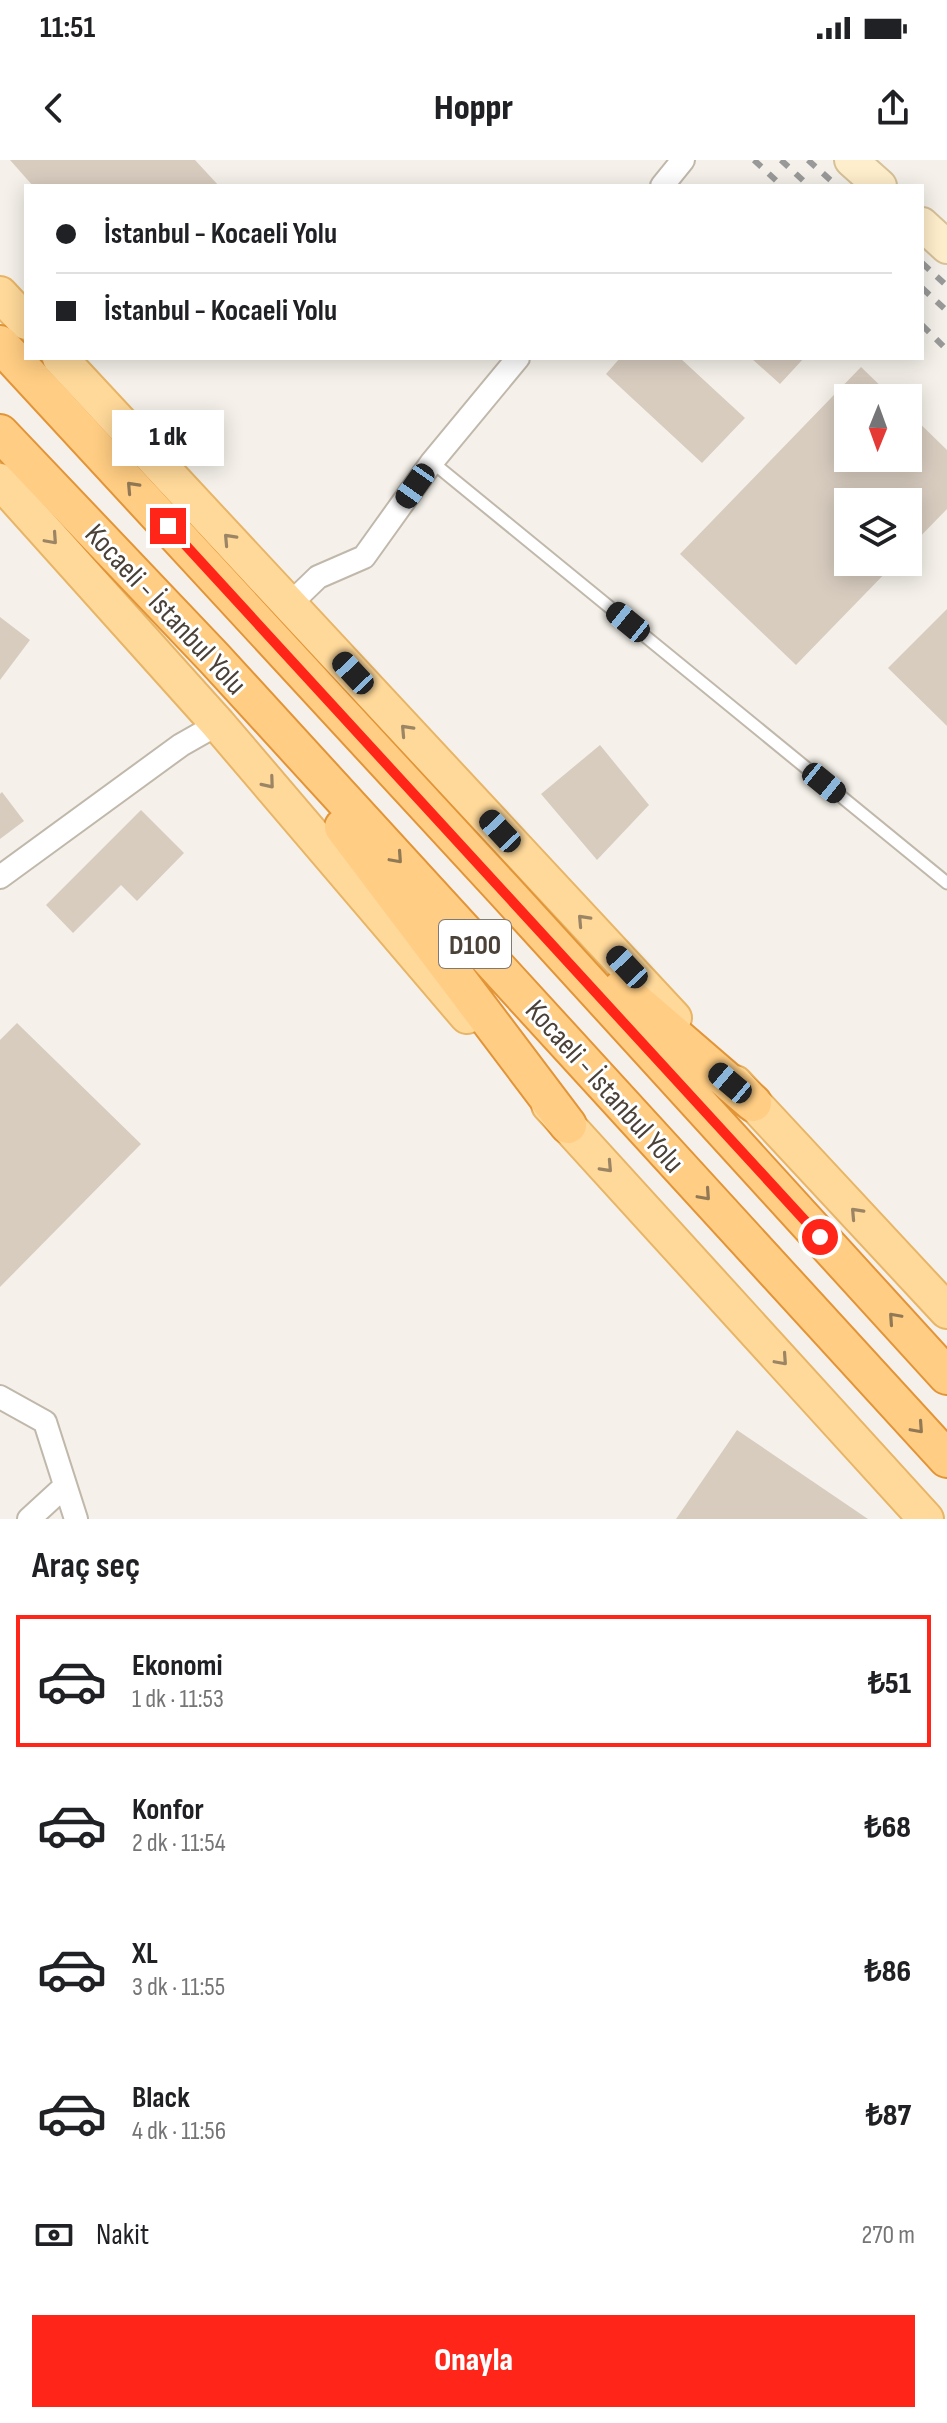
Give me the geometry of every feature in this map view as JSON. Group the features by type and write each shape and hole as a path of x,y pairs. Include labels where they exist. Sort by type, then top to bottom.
{"highway":[{"name":"D100","path":"0,344 947,1376"},
{"name":"Kocaeli - İstanbul Yolu","path":"0,433 278,728 947,1459"},
{"path":"278,728 363,857 568,1125"},
{"path":"503,889 753,1103"}],"main road":[{"path":"851,160 878,184"},
{"path":"924,226 947,247"},
{"path":"0,294 24,320"},
{"path":"62,360 947,1311"},
{"path":"0,481 218,724 464,1013 926,1519"}],"street":[{"path":"664,184 683,160"},
{"path":"289,605 318,577 364,557 432,462 516,360"},
{"path":"0,877 181,745 218,724"},
{"path":"0,1397 45,1422 76,1519"},
{"path":"29,1519 65,1486"}],"lane":[{"path":"432,462 947,883"}],"building":[{"path":"10,160 195,160 217,184 31,184"},
{"path":"618,360 682,360 745,418 702,463 606,374"},
{"path":"753,360 802,360 780,384"},
{"path":"861,367 879,384 845,384"},
{"path":"834,395 834,472 922,472 922,426 947,450 947,509 922,535 922,488 834,488 834,576 882,576 796,665 680,554"},
{"path":"947,609 947,726 888,668"},
{"path":"0,617 30,640 0,680"},
{"path":"600,745 649,805 597,860 541,794"},
{"path":"2,792 24,821 0,839 0,794"},
{"path":"141,810 184,853 137,901 121,885 73,933 46,905"},
{"path":"17,1023 141,1144 0,1287 0,1040"},
{"path":"737,1430 868,1519 676,1519"}],"railway":[{"path":"754,160 780,184"},
{"path":"781,160 807,184"},
{"path":"808,160 835,184"},
{"path":"924,265 947,286"},
{"path":"924,290 947,311"},
{"path":"924,327 947,350"}],"route":[{"path":"168,526 820,1237"}]}
